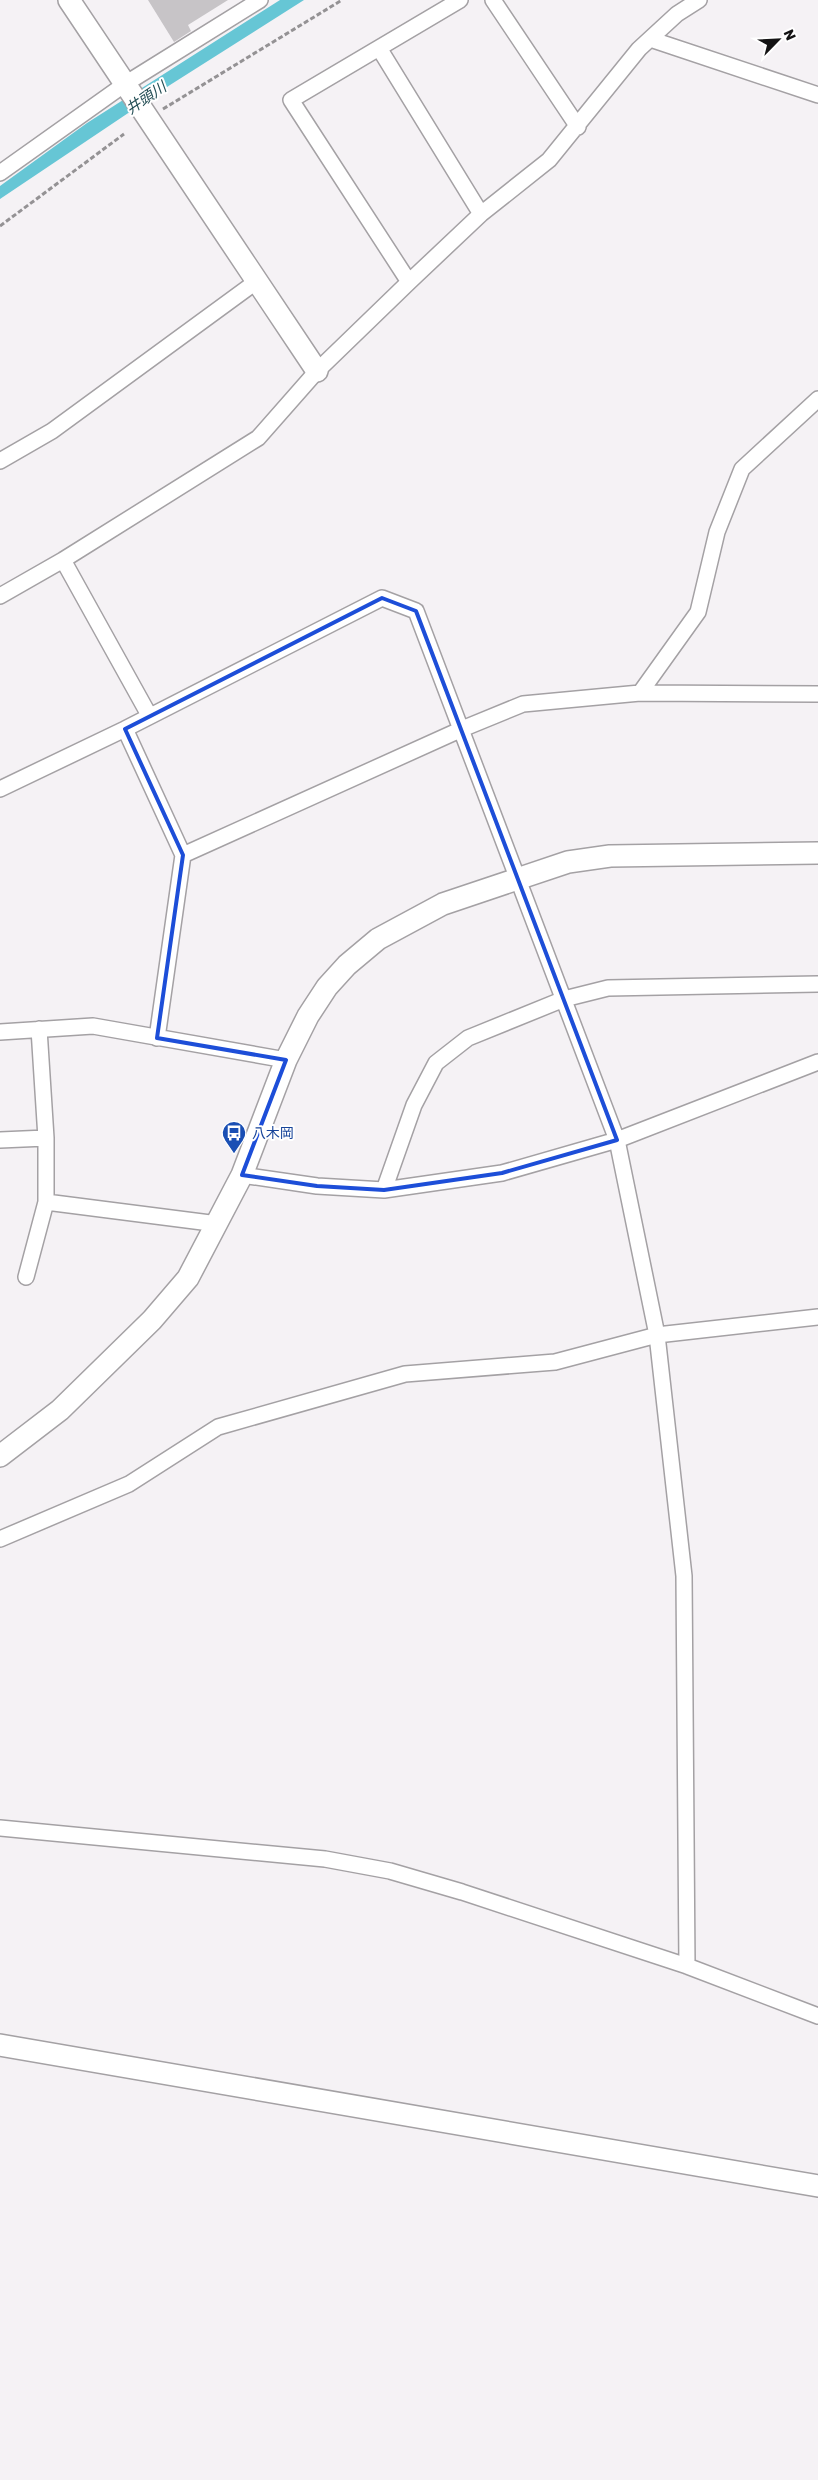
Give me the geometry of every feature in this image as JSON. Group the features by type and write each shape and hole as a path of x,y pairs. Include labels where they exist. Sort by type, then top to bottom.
{"street":[{"path":"68,0 317,371"},
{"path":"0,173 125,84 260,0"},
{"path":"410,282 291,100 460,0"},
{"path":"493,0 578,127"},
{"path":"0,596 63,560 258,438 317,371 481,214 549,160 578,127 639,49 677,14 699,0"},
{"path":"650,39 818,95"},
{"path":"379,48 481,214"},
{"path":"0,461 52,431 257,281"},
{"path":"640,693 698,612 718,532 742,469 818,399"},
{"path":"63,560 149,715"},
{"path":"0,789 126,729 149,715 382,598 416,611 617,1140 657,1335 684,1576 687,1966"},
{"path":"183,855 462,729 523,704 640,693 818,694"},
{"path":"126,729 183,855 157,1038"},
{"path":"0,1456 60,1410 152,1320 188,1278 242,1175 286,1060 308,1016 327,987 347,965 378,939 443,904 568,862 610,856 818,853"},
{"path":"384,1190 414,1105 436,1063 468,1038 564,1000 608,988 818,984"},
{"path":"0,1032 93,1026 286,1060"},
{"path":"26,1277 46,1202 46,1138 38,1029"},
{"path":"242,1175 317,1186 384,1190 502,1173 617,1140 818,1062"},
{"path":"0,1140 46,1138"},
{"path":"46,1202 218,1224"},
{"path":"0,1539 129,1484 218,1427 405,1374 555,1362 657,1335 818,1317"},
{"path":"0,1828 325,1860 390,1870 687,1966 818,2016"},
{"path":"0,2045 818,2186"}],"path":[{"path":"162,110 342,0"},
{"path":"0,226 124,134"}],"highlighted area":[{"path":"382,598 416,611 617,1140 502,1173 384,1190 317,1186 242,1175 286,1060 157,1038 183,855 125,729"}],"water":[{"name":"井頭川","path":"280,0 304,0 170,85 0,199 0,186 87,123"}],"building":[{"path":"148,0 228,0 188,25 191,31 174,42"}],"place":[{"name":"八木岡","path":"234,1154"}]}
